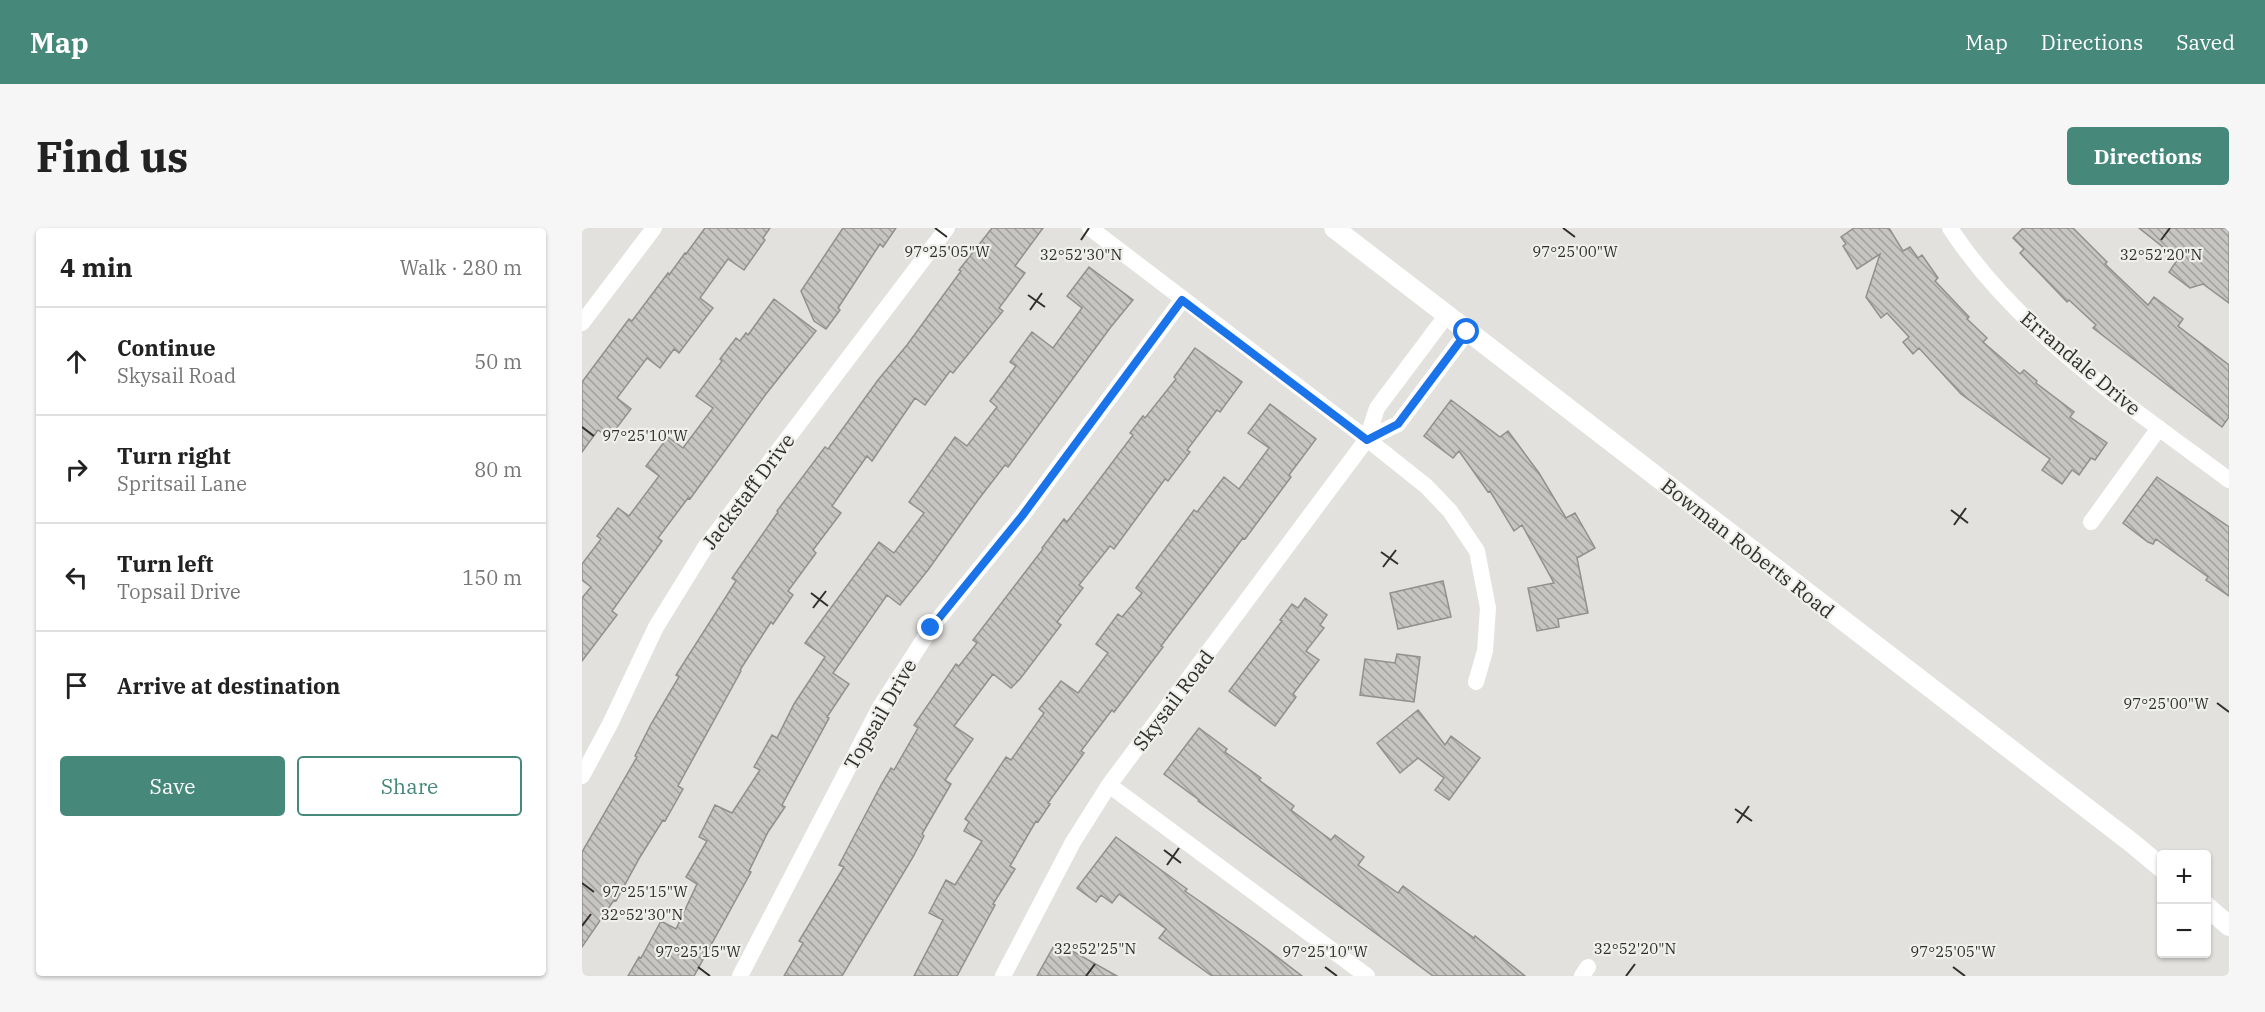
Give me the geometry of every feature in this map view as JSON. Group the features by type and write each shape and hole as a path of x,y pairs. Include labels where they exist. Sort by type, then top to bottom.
{"street":[{"path":"582,323 654,228"},
{"name":"Jackstaff Drive","path":"582,776 610,724 656,627 706,546 947,228"},
{"path":"1090,228 1426,486 1450,511 1477,551 1488,608 1485,651 1476,682"},
{"name":"Bowman Roberts Road","path":"1334,228 2157,864"},
{"name":"Errandale Drive","path":"1950,228 2001,295 2051,342 2229,480"},
{"name":"Topsail Drive","path":"740,976 880,707 931,628 1022,516 1182,300"},
{"name":"Skysail Road","path":"1003,976 1073,842 1109,785 1367,440 1377,408 1446,316"},
{"name":"Skysail Road","path":"1367,440 1398,424 1467,332"},
{"path":"2091,522 2159,428"},
{"path":"1109,785 1367,976"},
{"path":"2211,910 2229,926"}],"building":[{"path":"705,228 770,228 763,238 765,240 744,270 728,259 700,298 713,308 679,353 674,349 660,368 647,358 617,398 631,409 609,438 598,430 582,452 582,382 629,319 632,321"},
{"path":"843,228 896,228 883,247 880,244 826,329 814,321 801,291"},
{"path":"992,228 1043,228 1015,266 1025,273 999,308 1003,311 953,373 950,371 925,405 915,398 872,461 867,456 832,506 841,513 813,550 816,553 788,591 793,595 773,624 771,622 740,670 678,786 683,789 665,821 663,820 640,857 616,901 614,900 582,947 582,852 637,757 635,756 651,724 679,677 676,675 736,581 732,578 777,511 825,447 828,449"},
{"path":"1854,228 1889,228 1903,251 1910,247 1918,258 1922,255 1938,278 1935,281 1969,317 1967,319 1987,338 1983,342 2020,374 2024,370 2037,381 2036,383 2074,412 2070,417 2107,443 2095,460 2091,458 2079,475 2072,470 2062,484 2042,470 2050,459 1961,394 1919,348 1913,354 1903,342 1909,337 1887,313 1881,318 1866,297 1880,254 1857,269 1843,246 1846,244 1841,237"},
{"path":"2023,228 2073,228 2107,262 2105,264 2148,305 2154,297 2183,319 2178,326 2229,365 2229,417 2222,427 2093,328 2096,325 2069,300 2067,302 2020,253 2024,249 2013,238"},
{"path":"2139,228 2229,228 2229,303 2203,284 2190,288 2169,272 2178,259"},
{"path":"1089,267 1133,300 1008,467 1005,465 900,605 887,595 833,673 849,684 827,717 829,718 782,805 785,807 768,832 749,871 751,872 694,976 628,976 639,957 641,958 661,921 676,929 697,884 686,877 707,841 699,837 715,805 732,813 760,770 754,767 772,735 777,738 794,704 825,657 805,643 879,542 894,553 924,513 909,502 955,437 967,446 997,407 990,401 1016,366 1010,362 1032,332 1053,348 1082,308 1067,296"},
{"path":"774,299 816,331 658,538 662,541 612,611 617,615 582,661 582,598 591,587 582,580 582,564 601,539 597,536 618,508 629,516 659,476 646,466 668,437 683,448 713,408 696,396 736,338 740,341 746,333 748,335"},
{"path":"1195,348 1242,382 1220,412 1217,410 1187,450 1190,452 1168,481 1165,479 1114,549 1110,546 1079,585 1083,588 1057,622 1061,625 1020,679 1011,688 993,674 954,726 973,739 945,780 951,784 922,834 924,836 913,857 842,976 784,976 803,943 799,941 844,867 839,865 881,785 891,768 894,770 918,728 914,725 956,664 959,666 977,643 973,640 1064,519 1067,522 1093,488 1133,435 1130,433 1143,416 1145,418 1176,379 1174,377"},
{"path":"1451,400 1500,437 1508,431 1539,473 1566,518 1575,513 1595,548 1577,558 1588,613 1558,619 1559,627 1537,631 1528,588 1554,583 1522,525 1514,531 1490,491 1488,492 1459,451 1453,458 1424,436"},
{"path":"1270,404 1316,439 1245,539 1243,538 1161,646 1163,647 1114,712 1112,710 1081,751 1084,753 1048,803 1050,804 1038,822 1036,821 1010,866 1015,869 993,904 995,905 957,976 914,976 943,920 929,913 946,880 955,885 982,841 964,831 969,822 965,819 1006,757 1011,760 1044,713 1039,709 1061,681 1078,693 1108,653 1096,644 1118,614 1122,617 1142,593 1136,588 1194,510 1197,512 1224,477 1239,489 1269,448 1248,433"},
{"path":"2157,477 2229,527 2229,596 2206,580 2208,577 2156,539 2153,544 2148,542 2123,523"},
{"path":"1443,581 1451,617 1398,629 1390,593"},
{"path":"1305,598 1327,615 1320,625 1324,628 1306,651 1319,660 1293,694 1296,697 1275,726 1229,691 1282,621 1280,620 1292,604 1298,608"},
{"path":"1397,654 1420,657 1414,702 1360,695 1365,659 1395,663"},
{"path":"1418,710 1445,745 1451,736 1480,758 1449,800 1435,790 1444,778 1418,758 1400,773 1377,743"},
{"path":"1199,728 1227,749 1225,752 1261,778 1259,780 1294,806 1291,810 1331,840 1335,835 1364,857 1358,865 1398,893 1403,886 1474,938 1475,936 1525,976 1433,976 1198,801 1164,774"},
{"path":"1116,837 1187,889 1185,891 1302,976 1212,976 1159,938 1166,929 1119,894 1112,903 1101,895 1096,902 1077,888"},
{"path":"1056,942 1117,976 1037,976"}],"route":[{"path":"931,628 1022,516 1182,300 1367,440 1398,424 1467,332"}]}
